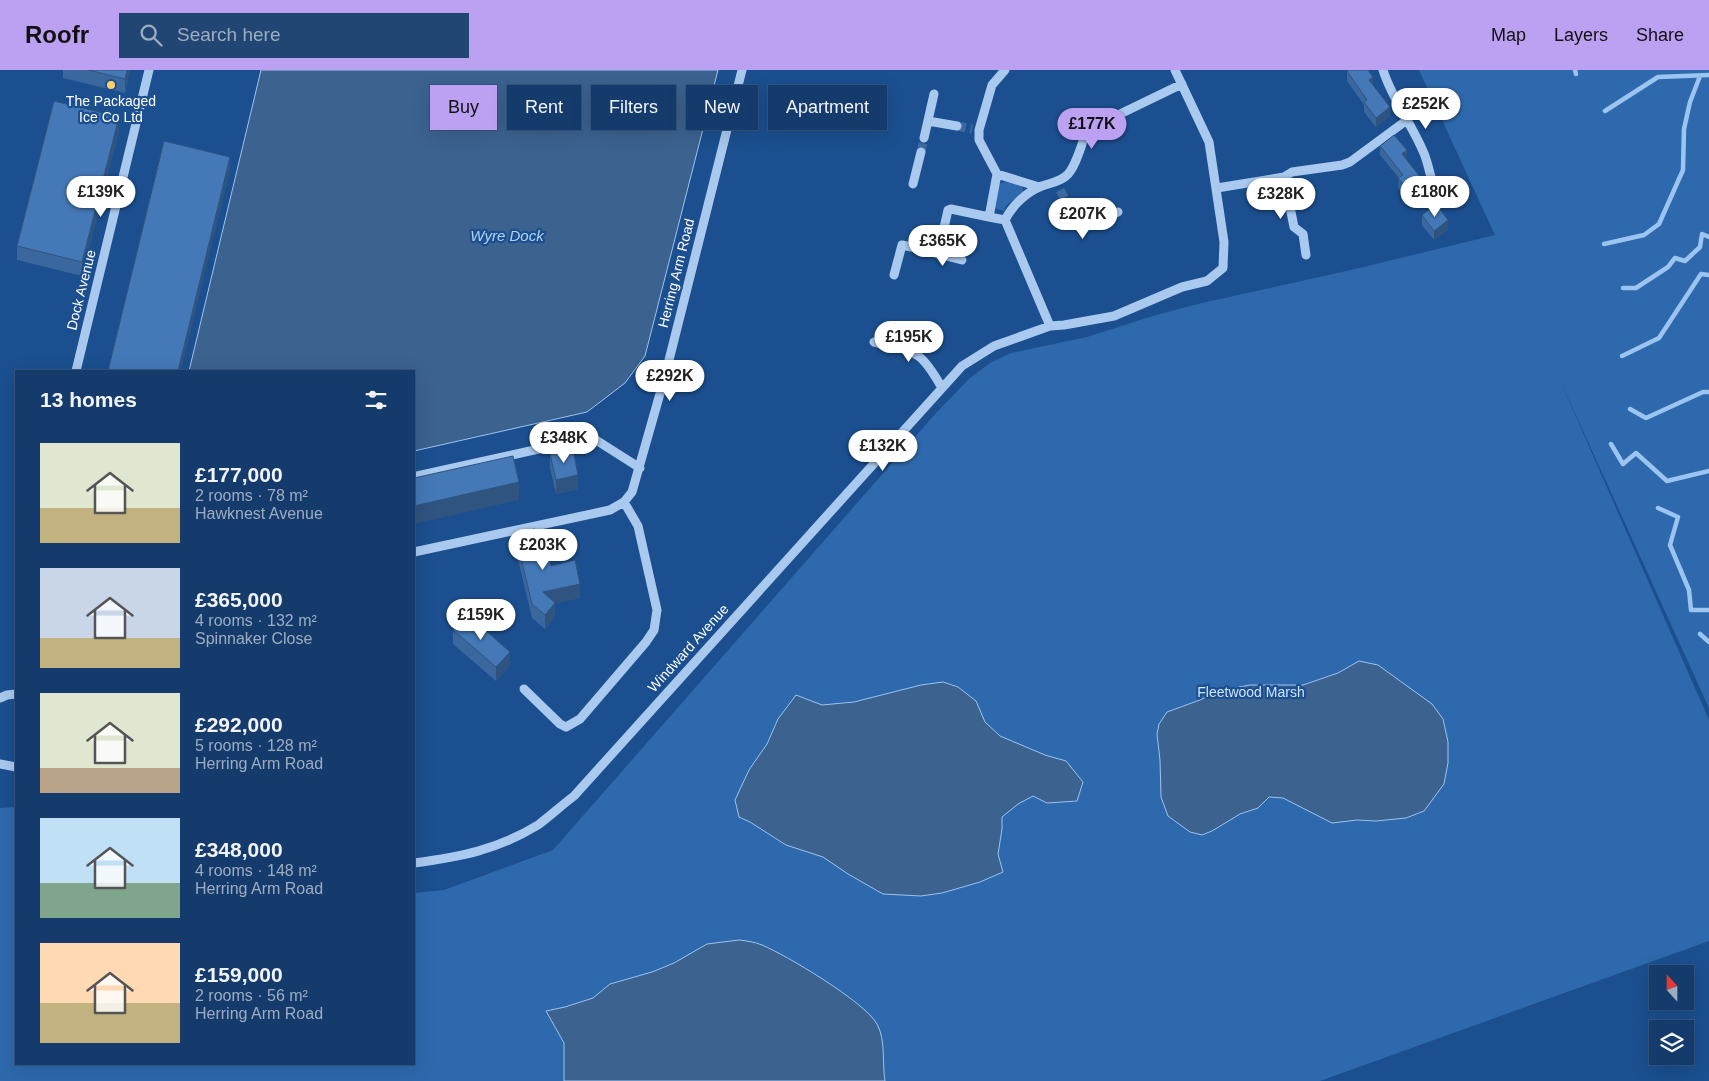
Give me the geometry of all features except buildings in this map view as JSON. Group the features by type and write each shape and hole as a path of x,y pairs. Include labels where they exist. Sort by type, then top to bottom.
{"street":[{"name":"Dock Avenue","path":"76,370 149,70"},
{"name":"Herring Arm Road","path":"624,502 632,492 640,468 742,70"},
{"path":"989,217 997,174 979,140 976,129 992,85 1005,70"},
{"name":"Windward Avenue","path":"415,863 456,858 500,844 538,824 574,796 962,366 994,346 1050,326 1114,316 1182,287 1207,281 1222,268 1224,242 1209,142 1175,70"},
{"path":"1383,70 1387,83 1424,152 1434,191 1442,202"},
{"path":"997,174 1039,187 1058,186 1068,175 1087,130 1182,84"},
{"path":"924,138 934,94"},
{"path":"1217,188 1284,177 1292,172 1342,165 1350,162 1407,120"},
{"path":"928,121 957,126"},
{"path":"913,184 921,152"},
{"path":"1284,177 1294,227 1302,234 1306,255"},
{"path":"1039,187 1019,201 1010,210 1005,220 1050,326"},
{"path":"1067,203 1080,228 1118,212"},
{"path":"962,260 934,252 948,210 951,209 1005,220"},
{"path":"894,275 902,245 916,248"},
{"path":"874,342 917,354 930,367 942,388"},
{"path":"417,476 580,440 596,440 640,468"},
{"path":"415,552 589,516 610,510 624,502 638,526 657,610 654,630 646,642 580,719 566,727 560,724 524,689"},
{"path":"0,698 15,694"},
{"path":"0,764 15,767"}],"green space":[{"name":"Fleetwood Marsh","path":"1419,70 1709,70 1709,708 1559,378 1709,720 1709,941 1320,1081 0,1081 0,808 15,807 15,1065 415,1065 415,893 444,890 553,850 936,413 970,378 990,363 1011,353 1087,337 1156,315 1202,303 1495,235"},
{"path":"1006,182 1022,186 1023,191 1005,207 1004,211 994,208 999,185"}],"water":[{"name":"Wyre Dock","path":"261,70 718,70 714,85 686,85 686,130 703,130 645,356 625,383 587,412 415,451 415,370 189,370"},
{"path":"1359,661 1378,665 1432,704 1443,719 1448,742 1448,763 1444,784 1424,811 1406,818 1332,823 1283,798 1269,797 1258,808 1240,814 1202,835 1190,832 1168,816 1161,797 1157,734 1159,724 1167,712 1218,691 1250,685 1303,685 1338,673"},
{"path":"943,682 958,687 976,701 985,722 1000,736 1045,755 1066,761 1083,782 1077,801 1047,803 1033,796 1018,804 1002,817 998,854 1003,872 980,882 942,893 921,896 883,894 823,857 786,845 739,817 735,800 749,770 767,744 778,719 796,695 822,705 854,702 921,685"},
{"path":"739,940 759,944 788,958 842,992 870,1015 877,1024 882,1037 885,1081 564,1081 564,1043 546,1011 593,998 610,984 652,972 674,963 707,944"}],"waterway":[{"path":"1575,70 1576,74"},
{"path":"1605,111 1658,77 1709,75"},
{"path":"1604,244 1644,235 1659,224 1683,170 1684,129 1690,102 1700,76"},
{"path":"1623,288 1636,288 1668,267 1675,258 1685,261 1700,247 1702,234 1709,237"},
{"path":"1622,356 1659,338 1701,274 1709,275"},
{"path":"1630,409 1646,418 1703,392 1709,392"},
{"path":"1611,444 1623,464 1636,453 1667,481 1709,471"},
{"path":"1658,508 1678,517 1670,545 1689,590 1691,610 1709,610"},
{"path":"1700,634 1709,642"}],"tunnel":[{"path":"957,126 972,129"},
{"path":"921,152 924,138"},
{"path":"1060,190 1067,203"},
{"path":"916,248 931,252"}],"place":[{"name":"The Packaged Ice Co Ltd","path":"111,85"}]}
